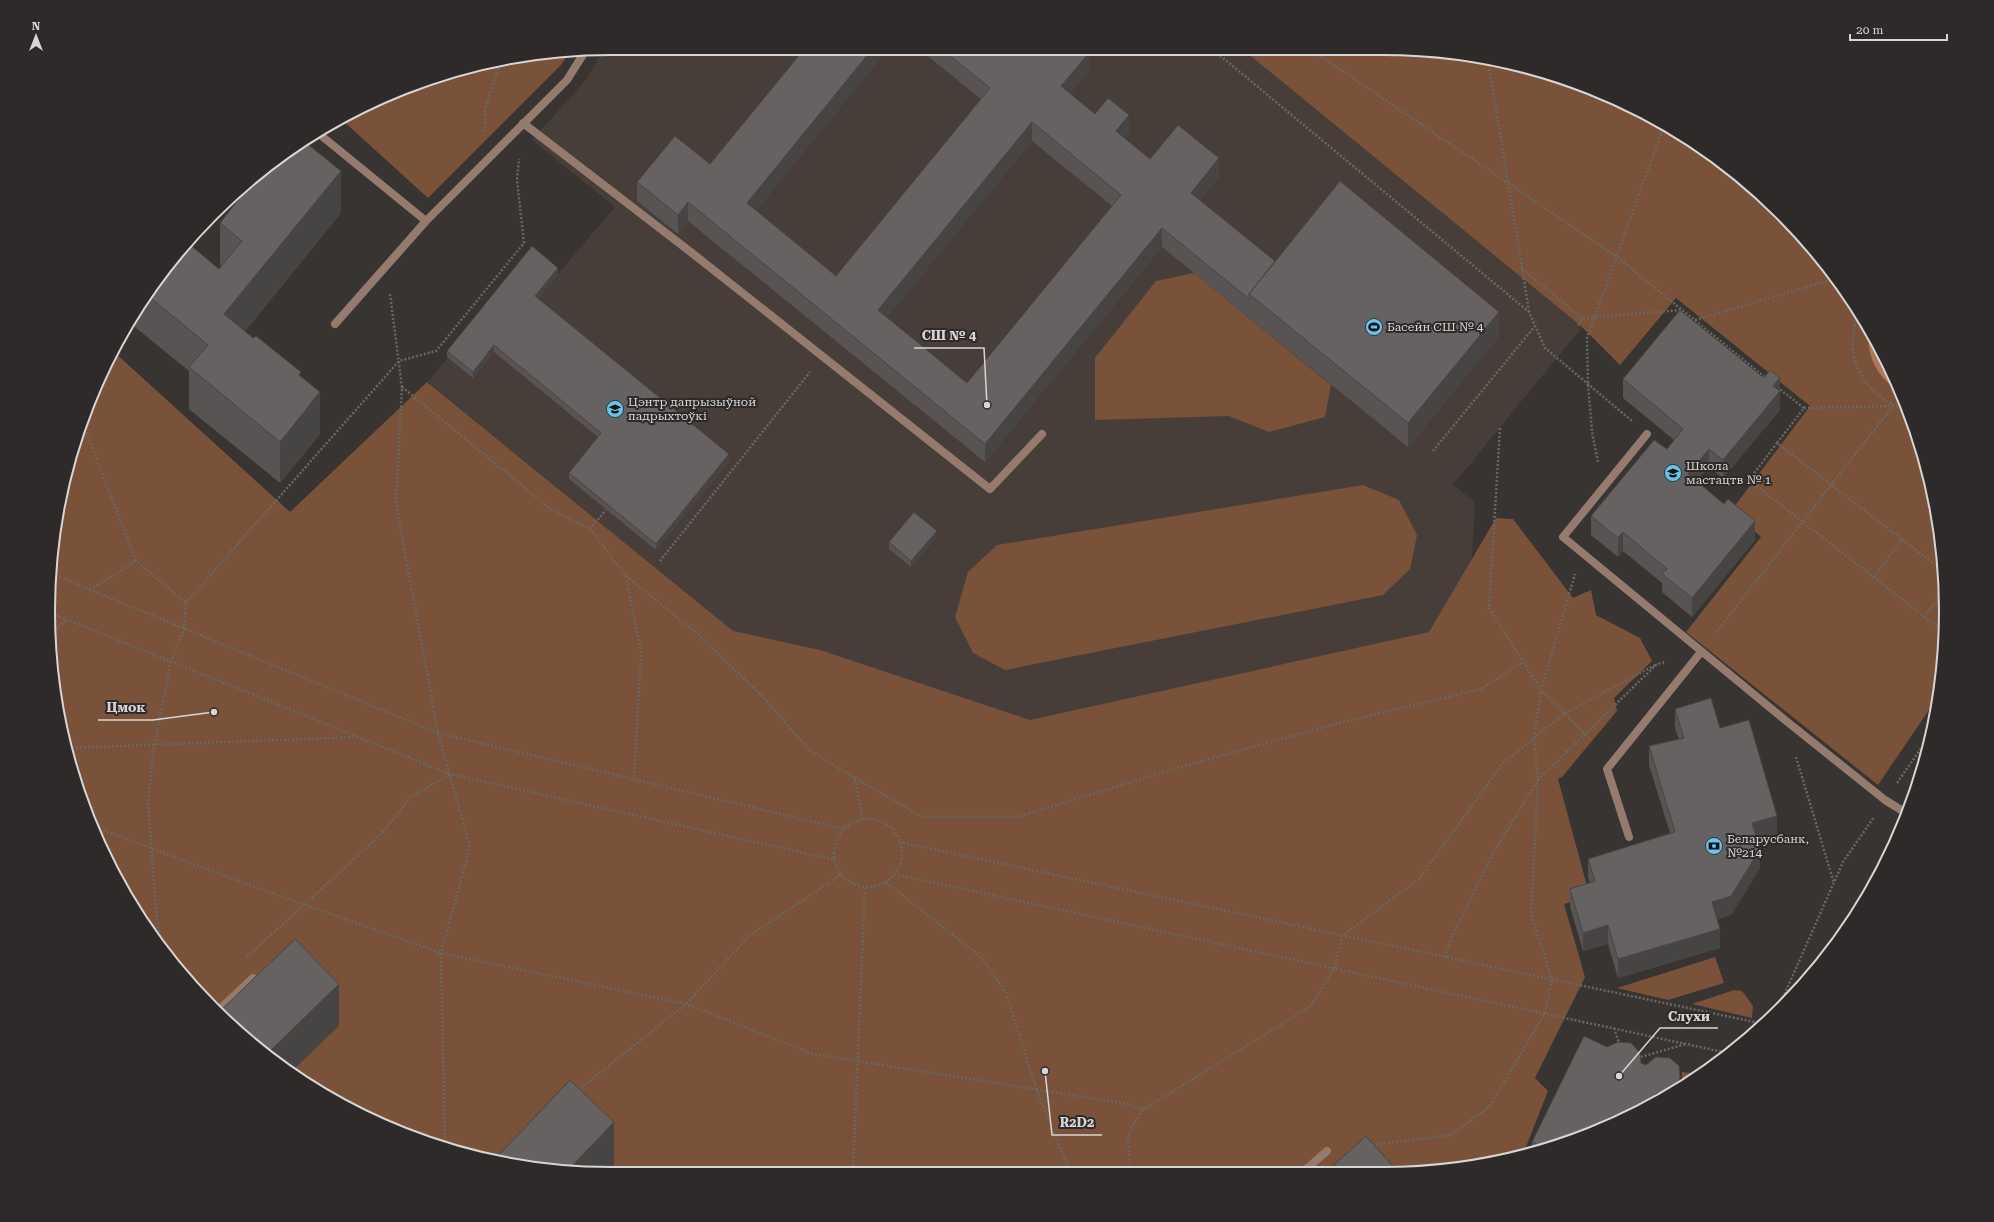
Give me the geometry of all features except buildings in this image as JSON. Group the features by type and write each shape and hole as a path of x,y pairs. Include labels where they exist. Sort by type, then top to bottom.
{"lane":[{"path":"335,324 426,221 566,80 582,56"},
{"path":"523,123 990,489 1042,434"},
{"path":"322,136 426,221"},
{"path":"1647,434 1564,536 1581,553 1701,652 1885,800 1902,810"},
{"path":"1629,837 1607,769 1701,652"},
{"path":"222,1007 253,978"},
{"path":"1309,1167 1327,1151"}],"path":[{"path":"1219,55 1529,312"},
{"path":"1319,55 1617,257 1804,408 1893,406 1900,408"},
{"path":"1489,66 1521,268 1529,312 1535,326 1545,348 1647,434"},
{"path":"484,163 485,109 498,67"},
{"path":"160,934 157,922 148,802 154,746 171,661 184,629 186,603 399,361 436,351 524,243 516,180 523,123"},
{"path":"1602,489 1592,432 1588,384 1587,338 1596,317 1662,130"},
{"path":"386,266 402,387 396,503 438,733 470,847 441,952 445,1141"},
{"path":"1521,268 1583,319"},
{"path":"1695,320 1829,280"},
{"path":"1578,325 1583,319 1596,317 1682,310"},
{"path":"1857,320 1852,341 1857,368 1872,391 1893,406"},
{"path":"1433,451 1535,326"},
{"path":"660,561 822,356"},
{"path":"402,387 552,510 590,529 626,576 698,634 766,701 809,750 923,817 1016,817 1206,759 1339,723 1480,689 1523,662"},
{"path":"1130,1167 1128,1142 1131,1127 1144,1109 1311,1006 1335,967 1342,936 1419,879 1503,763 1564,714 1657,664 1701,652 1893,406"},
{"path":"1804,408 1748,480 1939,628"},
{"path":"1500,428 1489,608 1541,690 1589,738"},
{"path":"86,430 136,561 186,603"},
{"path":"1778,443 1937,566"},
{"path":"590,529 606,510"},
{"path":"1874,577 1902,539"},
{"path":"1365,1146 1451,1135 1476,1117 1489,1107 1545,1013 1552,979 1531,915 1538,780 1534,738 1541,690 1581,553"},
{"path":"90,590 136,561"},
{"path":"56,576 438,733 844,830"},
{"path":"626,576 641,652 634,780"},
{"path":"1924,617 1939,598"},
{"path":"55,615 450,774 835,860"},
{"path":"56,630 67,619"},
{"path":"1445,957 1452,937 1492,855 1538,780 1657,664"},
{"path":"1785,720 1834,883"},
{"path":"72,748 154,746 359,737"},
{"path":"1783,997 1843,862 1922,747"},
{"path":"247,958 382,833 410,798 450,774"},
{"path":"855,778 862,819"},
{"path":"862,819 875,820 887,825 896,834 901,847 901,860 894,874 886,882 874,886 860,886 848,880 842,874 835,860 834,846 840,833 844,830 849,824 862,819"},
{"path":"99,829 441,952 686,1004 813,1054 1037,1091 1122,1103 1144,1109"},
{"path":"899,842 1757,1022"},
{"path":"575,1092 686,1004 749,936 842,874"},
{"path":"894,874 1335,967 1722,1052"},
{"path":"886,882 982,958 1006,993 1037,1091 1068,1167"},
{"path":"853,1167 865,886"},
{"path":"1614,1028 1619,1045"},
{"path":"1636,1058 1687,1044"}],"shaded area":[{"path":"601,55 1249,55 1582,327 1453,485 1475,502 1469,612 1479,642 927,790 428,382 532,253 558,274 615,207 532,140 585,81"},
{"path":"1249,55 1419,56 1491,66 1527,74 1562,85 1596,97 1629,112 1661,129 1692,149 1750,193 1801,244 1845,302 1865,333 1897,398 1920,467 1934,538 1938,575 1939,611 1938,647 1930,709 1878,785 1686,632 1761,537 1731,511 1810,406 1676,298 1620,365 1582,327"},
{"path":"566,57 561,65 428,198 345,123 398,97 467,74 503,66"},
{"path":"1194,273 1331,385 1325,417 1269,432 1229,416 1095,420 1095,358 1156,281"},
{"path":"1869,341 1891,384 1882,377 1878,371 1872,359"},
{"path":"117,355 290,512 427,382 733,631 820,650 1030,720 1429,632 1496,518 1513,519 1573,598 1591,590 1596,615 1640,638 1652,661 1614,698 1617,711 1562,777 1558,779 1590,897 1564,904 1585,977 1535,1078 1548,1091 1525,1148 1456,1162 1419,1166 1383,1167 575,1166 538,1162 467,1148 398,1125 365,1110 333,1093 273,1052 244,1029 193,978 149,920 129,889 97,824 85,790 74,755 60,684 56,647 56,575 60,538 74,467 97,398 112,365"},
{"path":"1363,485 1399,500 1417,535 1410,569 1383,595 1005,670 973,653 955,617 968,572 997,545"},
{"path":"1715,957 1724,983 1668,1000 1617,988"},
{"path":"1734,990 1742,991 1753,1006 1752,1018 1692,1004"},
{"path":"1682,1072 1692,1073 1682,1079"}],"place":[{"name":"Басейн СШ № 4","path":"1374,327"},
{"name":"СШ № 4","path":"987,405"},
{"name":"Цэнтр дапрызыўной падрыхтоўкі","path":"615,409"},
{"name":"Школа мастацтв № 1","path":"1673,473"},
{"name":"Цмок","path":"214,712"},
{"name":"Беларусбанк, №214","path":"1714,846"},
{"name":"R2D2","path":"1045,1071"},
{"name":"Слухи","path":"1619,1076"}]}
